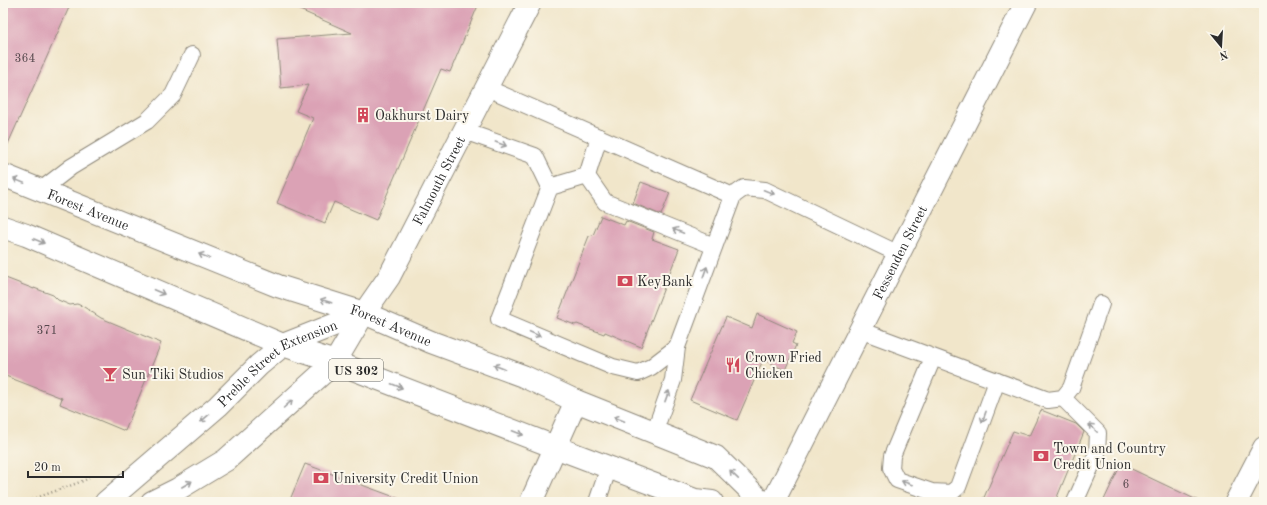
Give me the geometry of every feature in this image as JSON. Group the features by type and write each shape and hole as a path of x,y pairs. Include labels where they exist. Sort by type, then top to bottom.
{"main road":[{"name":"Falmouth Street","path":"364,313 388,277 530,3"},
{"name":"Fessenden Street","path":"773,502 1026,3"},
{"name":"Forest Avenue","path":"3,175 278,286 364,313 431,342 523,376 576,401 716,457 762,502"},
{"name":"US 302","path":"3,227 48,244 283,345 335,362 695,500 707,502"},
{"name":"Preble Street Extension","path":"106,502 218,406 259,365 283,345 364,313"},
{"name":"Preble Street Extension","path":"152,502 178,489 226,460 335,362 364,313"},
{"path":"531,502 576,401"},
{"path":"1236,502 1264,448"}],"lane":[{"path":"41,190 71,167 146,121 173,95 192,54"},
{"path":"487,88 733,196"},
{"path":"464,131 535,156 550,187 499,319 613,367 638,372 651,367 677,346"},
{"path":"587,176 599,137"},
{"path":"550,187 587,176"},
{"path":"587,176 605,202 714,246"},
{"path":"654,433 673,380 677,346 733,196 744,188 765,190 899,254"},
{"path":"860,330 1048,400 1063,398 1071,388 1102,304"},
{"path":"933,358 892,456 891,468 897,480 932,492 951,494 958,487 997,381"},
{"path":"1063,398 1098,433 1097,453 1075,502"},
{"path":"597,502 609,467"}],"path":[{"path":"25,502 83,481 90,477"}],"building":[{"path":"3,3 71,3 3,155"},
{"name":"Oakhurst Dairy","path":"284,3 479,3 450,72 441,69 376,220 334,202 325,223 277,203 313,118 296,111 308,85 281,88 277,39 352,33"},
{"path":"641,182 670,193 661,215 633,203"},
{"name":"KeyBank","path":"601,216 624,225 626,221 654,232 652,239 679,249 641,347 605,332 604,334 557,318 589,236 593,235"},
{"path":"3,277 53,295 58,300 70,305 77,304 101,318 161,343 125,431 60,404 62,398 3,375"},
{"name":"Crown Fried Chicken","path":"757,314 797,332 792,343 796,345 785,370 763,360 737,420 690,400 726,317 752,328"},
{"name":"Town and Country Credit Union","path":"1041,410 1076,424 1084,432 1055,502 982,502 1013,431 1029,436"},
{"name":"University Credit Union","path":"305,464 400,499 400,502 289,502"},
{"path":"1121,464 1201,502 1103,502"}],"place":[{"name":"Oakhurst Dairy","path":"363,115"},
{"name":"KeyBank","path":"625,281"},
{"name":"Crown Fried Chicken","path":"733,365"},
{"name":"Sun Tiki Studios","path":"110,374"},
{"name":"Town and Country Credit Union","path":"1041,456"},
{"name":"University Credit Union","path":"321,478"}]}
